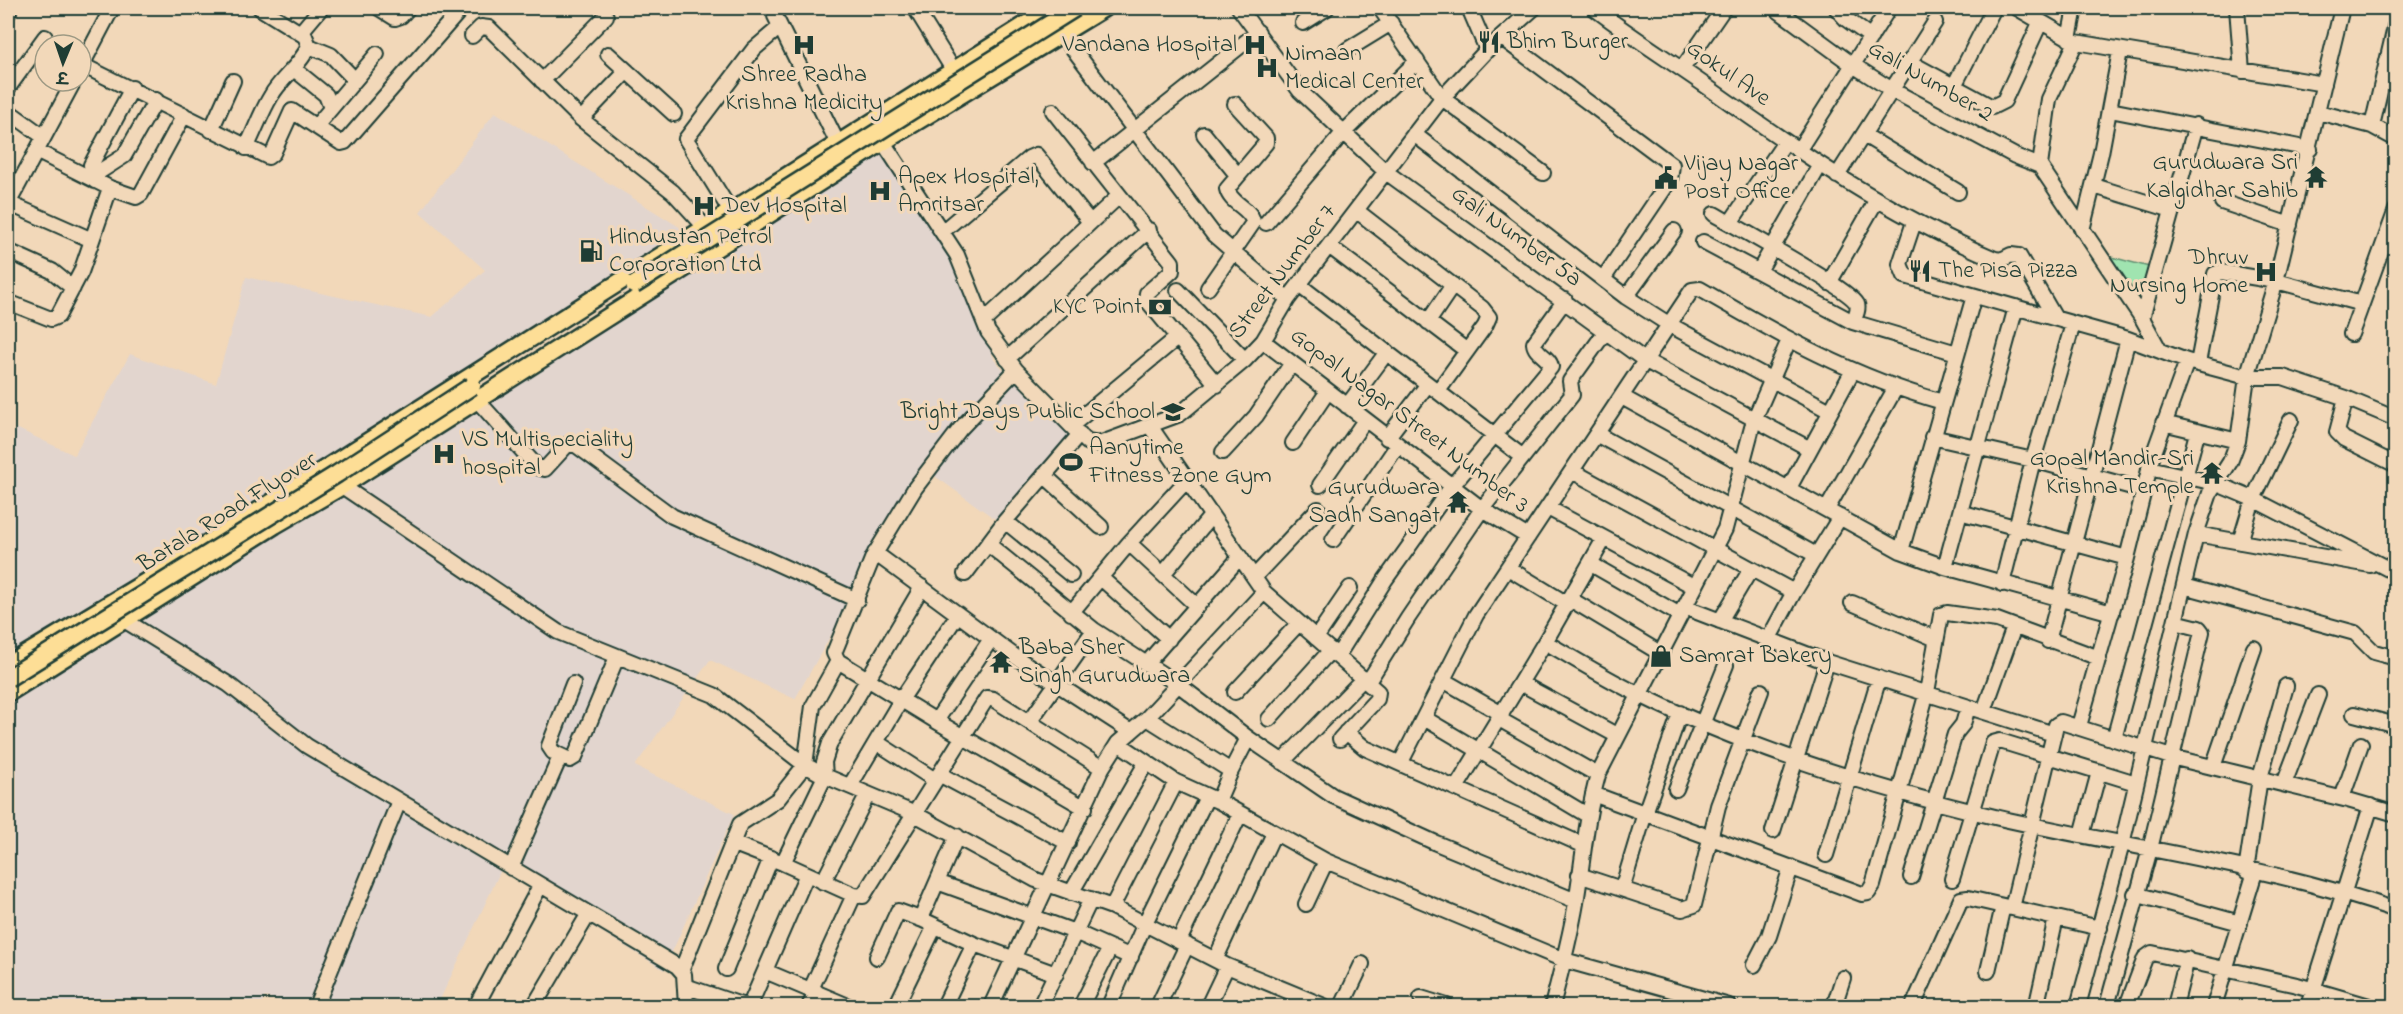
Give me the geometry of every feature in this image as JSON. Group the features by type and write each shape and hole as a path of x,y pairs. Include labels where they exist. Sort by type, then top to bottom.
{"main road":[{"path":"8,665 104,608 1052,8"},
{"name":"Batala Road Flyover","path":"8,678 337,474 475,393 487,381 621,297 634,285 1075,8"},
{"path":"8,693 275,525 342,486 475,393 1104,8"}],"street":[{"path":"93,45 112,8"},
{"path":"260,8 300,33 309,46 331,56 355,80"},
{"path":"300,33 321,8"},
{"path":"380,8 395,18 401,16 408,8"},
{"path":"93,71 156,100 246,148 264,156 271,156 292,111 317,125 341,143 345,142 462,8"},
{"path":"774,8 780,27 837,144 850,164"},
{"path":"915,8 954,70"},
{"name":"Gali Number 5a","path":"1239,8 1300,91 1386,172 1646,361 1810,449"},
{"path":"1303,23 1327,8"},
{"path":"1380,8 1442,98 1543,172"},
{"path":"1469,8 1487,50"},
{"name":"Street Number 7","path":"883,142 957,255 984,321 1011,364 1087,442 1094,445 1180,414 1245,360 1263,341 1288,299 1358,211 1442,98 1487,50 1534,8"},
{"name":"Gokul Ave","path":"1594,8 1798,151 1876,201 1914,222 1995,259 2001,260 2011,255 2019,256 2055,318"},
{"path":"1682,69 1724,8"},
{"name":"Gali Number 2","path":"1774,8 1892,90 2015,156 2040,166"},
{"path":"1836,8 1846,19 1871,37"},
{"path":"1798,151 1889,8"},
{"path":"1954,86 1994,8"},
{"path":"2017,8 2073,40 2120,51 2324,84"},
{"path":"2074,8 2073,40 2049,99 2040,166 2142,318 2160,351"},
{"path":"2237,8 2242,70"},
{"path":"2078,1006 2122,844 2196,534 2215,483 2230,462 2238,441 2247,377 2276,282 2310,149 2342,8"},
{"path":"542,81 606,16"},
{"path":"1837,176 1935,22"},
{"path":"1909,62 1992,107 2000,105 2040,22"},
{"path":"1347,50 1391,23"},
{"path":"2372,126 2396,23"},
{"path":"472,36 481,27 489,28 580,119 673,192 706,228"},
{"path":"731,212 686,139 754,49 780,27"},
{"path":"1093,163 1258,32"},
{"path":"1062,34 1214,235 1288,299"},
{"path":"1502,38 1672,165 1670,180 1603,279"},
{"path":"246,148 261,120 270,96 294,69 309,46"},
{"path":"2082,230 2094,186 2120,51"},
{"path":"8,88 33,54"},
{"path":"317,125 376,54"},
{"path":"608,54 674,114"},
{"path":"1266,223 1343,133 1417,61"},
{"path":"294,69 326,95 332,108"},
{"path":"580,119 627,71"},
{"path":"211,130 233,81"},
{"path":"95,181 97,166 132,88"},
{"path":"68,93 8,203 92,240"},
{"path":"71,170 97,166 124,156 156,100"},
{"path":"1208,288 1234,254 1254,221 1227,192 1266,143 1266,138 1235,104"},
{"path":"2110,110 2310,149"},
{"path":"8,111 44,137"},
{"path":"1053,111 1119,196 1149,230 1174,268 1147,293 1146,299 1217,385"},
{"path":"2318,112 2372,126 2396,139"},
{"path":"36,150 71,170 110,188 131,196 141,194 184,115"},
{"path":"2142,318 2196,125"},
{"path":"1204,134 1238,176"},
{"path":"1414,134 1626,297 1670,325 1830,411"},
{"path":"1864,135 1958,192"},
{"path":"1730,223 1785,142"},
{"path":"940,228 1029,158 1036,155 1090,222"},
{"path":"1759,271 1820,165"},
{"path":"2094,186 2172,210"},
{"path":"8,302 54,319 58,316 73,288 110,188"},
{"path":"984,321 1119,196"},
{"path":"1829,283 1876,201"},
{"path":"2222,202 2290,225"},
{"path":"2351,334 2396,210"},
{"path":"1333,540 1392,442 1433,387 1467,351 1489,317 1453,285 1358,211"},
{"path":"1714,214 1829,283 1857,305 1853,322"},
{"path":"1914,222 1900,264 1903,274 2128,339 2192,362 2247,377 2283,377 2346,398 2396,419"},
{"path":"686,1006 682,969 732,843 744,819 778,799 805,765 813,706 838,661 835,648 875,553 928,468 1011,364 1149,230"},
{"path":"1626,297 1674,231"},
{"path":"1703,242 1853,322 1957,353"},
{"path":"1329,246 1467,351"},
{"path":"8,251 52,271 73,288"},
{"path":"2079,726 2127,558 2142,490 2163,423 2192,362 2216,274 2221,272 2276,282 2362,304"},
{"path":"1299,285 1523,457"},
{"path":"1428,322 1453,285"},
{"path":"1401,762 1476,615 1598,435 1689,293 1696,288 1852,372 1895,389 1943,402"},
{"path":"1178,290 1245,360"},
{"path":"1901,551 1974,296"},
{"path":"1269,719 1334,653 1452,486 1551,367 1550,362 1535,348 1534,343 1565,300"},
{"path":"1945,567 2016,307"},
{"path":"2002,584 2033,460 2073,324"},
{"path":"1282,762 1366,680 1482,509 1572,395 1570,381 1606,331"},
{"path":"965,574 1044,475 1076,429 1178,337"},
{"path":"2048,641 2090,475 2128,339"},
{"path":"1552,1006 1576,901 1587,815 1598,775 1716,549 1732,507 1741,462 1754,420 1789,340"},
{"name":"Gopal Nagar Street Number 3","path":"1263,341 1482,509 1528,537"},
{"path":"1347,406 1388,352"},
{"path":"1223,452 1256,416 1292,363"},
{"path":"1789,488 1852,372"},
{"path":"1827,510 1895,389"},
{"path":"1293,442 1328,391"},
{"path":"475,393 537,467 545,469 567,445 576,445 672,516 857,600"},
{"path":"1622,398 1901,551 1945,567 2112,614"},
{"path":"2346,398 2337,432 2344,439 2396,465"},
{"path":"1320,485 1365,420"},
{"path":"2240,542 2253,499 2291,420"},
{"path":"2163,423 2238,441"},
{"path":"1150,426 1264,592 1378,692 1377,699 1343,736 1365,748 1401,762 1583,845"},
{"path":"2114,739 2198,433"},
{"path":"1598,435 1816,555"},
{"path":"1932,437 2033,460 2142,490"},
{"path":"2149,468 2215,483 2253,499 2390,570"},
{"path":"1572,471 1794,592"},
{"path":"1044,475 1101,527"},
{"path":"1071,613 1129,543 1186,480"},
{"path":"342,486 558,632 714,695 805,765 825,776 913,813 1048,884 1112,907 1222,962 1324,1006"},
{"path":"1548,508 1695,587"},
{"path":"1254,577 1318,509"},
{"path":"1960,512 2127,558"},
{"path":"1163,574 1211,516"},
{"path":"1768,640 1794,592 1840,518"},
{"path":"1005,521 1071,574"},
{"path":"2196,534 2390,570"},
{"path":"1456,788 1545,642 1604,539"},
{"path":"1129,543 1197,606"},
{"path":"988,544 1094,630 1179,685 1282,762 1349,804 1576,901"},
{"path":"875,553 991,639 1131,732"},
{"path":"1147,663 1240,557"},
{"path":"1591,564 1682,611 1720,621 1827,662 2054,734"},
{"path":"1508,568 1660,653"},
{"path":"1720,621 1751,569"},
{"path":"1101,578 1169,639"},
{"path":"2184,586 2355,633 2374,652 2396,658"},
{"path":"726,969 777,860 825,776 824,762 830,744 922,587"},
{"path":"1316,638 1350,588"},
{"path":"991,1006 1102,768 1118,743 1147,718 1179,685 1264,592"},
{"path":"1852,603 1936,639"},
{"path":"104,608 228,684 307,746 682,969"},
{"path":"850,786 901,700 958,614"},
{"path":"1593,794 1862,894 1868,893 1873,885 1927,692 1936,639 1943,614 1987,618 2099,658"},
{"path":"2107,1006 2135,894 2150,849 2202,632 2199,628 2175,622"},
{"path":"1235,692 1299,623"},
{"path":"1984,711 2014,627"},
{"path":"1030,721 1094,630"},
{"path":"936,722 991,639"},
{"path":"1545,642 1639,695 1703,723 1796,759 1898,792 1973,811 2250,871 2396,910"},
{"path":"2213,767 2254,648"},
{"path":"573,684 549,746 560,757 570,760 575,757 616,657"},
{"path":"838,661 936,722 1085,808"},
{"path":"1773,831 1827,662"},
{"path":"1676,789 1726,665"},
{"path":"1826,855 1879,678"},
{"path":"1443,680 1598,775"},
{"path":"1520,683 1618,736"},
{"path":"2214,1006 2240,922 2250,871 2260,778 2286,686"},
{"path":"1579,875 1682,909 1691,907 1695,901 1725,787 1761,691"},
{"path":"2284,784 2318,695"},
{"path":"732,843 777,860 859,897 865,893 984,701 990,698 1102,768"},
{"path":"1911,877 1955,734 1963,724 1968,707"},
{"path":"1622,890 1645,813 1680,713"},
{"path":"2354,714 2396,725"},
{"path":"1147,718 1232,771"},
{"path":"1424,718 1587,815"},
{"path":"1988,971 2008,907 2058,723 2079,726 2171,757 2342,798 2396,814"},
{"path":"1109,1006 1145,923 1213,799 1232,771 1248,738"},
{"path":"1952,879 1993,743 2000,741 2136,783"},
{"path":"876,742 937,777 1068,843"},
{"path":"1118,743 1176,782 1213,799 1326,861 1564,960 1729,1006"},
{"path":"2342,798 2361,744"},
{"path":"511,868 560,757"},
{"path":"1071,893 1146,763"},
{"path":"2082,835 2099,772"},
{"path":"1112,907 1176,782"},
{"path":"823,882 868,794"},
{"path":"316,1006 399,801"},
{"path":"2308,1006 2371,806"},
{"path":"1158,1006 1240,814"},
{"path":"1209,1006 1222,962 1274,833"},
{"path":"929,923 923,914 957,836"},
{"path":"1306,904 1326,861"},
{"path":"1754,966 1769,936 1791,867"},
{"path":"685,986 741,1005 753,1006 765,971 807,874"},
{"path":"937,882 1075,932 1131,957"},
{"path":"476,1006 540,886"},
{"path":"2135,894 2240,922"},
{"path":"808,1006 854,895"},
{"path":"1913,1006 1961,899 1968,898 2100,928"},
{"path":"1040,1006 1091,899"},
{"path":"877,957 898,911 974,944 1056,974"},
{"path":"534,1006 588,915"},
{"path":"2038,999 2056,918"},
{"path":"896,1006 929,923"},
{"path":"944,1006 974,944"},
{"path":"1081,1006 1110,948"},
{"path":"2127,1006 2148,955 2160,954 2225,968 2369,1006"},
{"path":"2175,1006 2187,960"},
{"path":"1342,1006 1362,964"},
{"path":"765,971 847,1006"},
{"path":"1834,1006 1843,978"},
{"path":"1421,998 1447,1006"}],"shaded area":[{"path":"495,112 689,233 8,655 8,445 16,428 74,455 130,354 216,384 246,277 432,317 485,270 420,212"},
{"path":"886,150 957,254 994,360 1078,445 1005,526 932,474 872,562 795,699 710,660 635,766 734,814 664,970 501,870 437,1006 300,1006 265,997 260,1006 8,1006 8,705"}],"green space":[{"path":"2108,256 2153,268 2140,308"}],"place":[{"name":"Bhim Burger","path":"1489,42"},
{"name":"Shree Radha Krishna Medicity","path":"804,45"},
{"name":"Vandana Hospital","path":"1255,45"},
{"name":"Nimaan Medical Center","path":"1267,68"},
{"name":"Gurudwara Sri Kalgidhar Sahib","path":"2316,177"},
{"name":"Vijay Nagar Post Office","path":"1666,178"},
{"name":"Apex Hospital, Amritsar","path":"880,191"},
{"name":"Dev Hospital","path":"704,206"},
{"name":"Hindustan Petrol Corporation Ltd","path":"591,251"},
{"name":"The Pisa Pizza","path":"1920,271"},
{"name":"Dhruv Nursing Home","path":"2266,272"},
{"name":"KYC Point","path":"1160,307"},
{"name":"Bright Days Public School","path":"1173,412"},
{"name":"VS Multispeciality hospital","path":"444,454"},
{"name":"Aanytime Fitness Zone Gym","path":"1071,462"},
{"name":"Gopal Mandir-Sri Krishna Temple","path":"2212,473"},
{"name":"Gurudwara Sadh Sangat","path":"1458,502"},
{"name":"Samrat Bakery","path":"1661,656"},
{"name":"Baba Sher Singh Gurudwara","path":"1001,662"}]}
